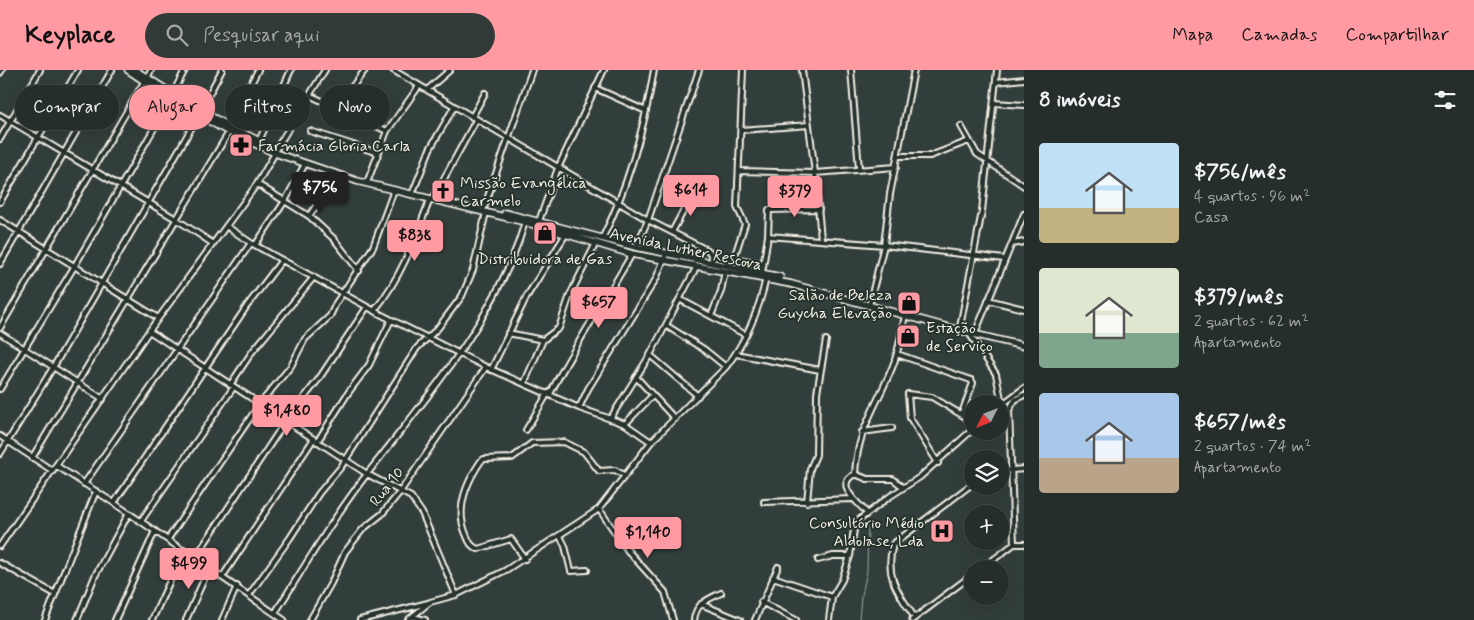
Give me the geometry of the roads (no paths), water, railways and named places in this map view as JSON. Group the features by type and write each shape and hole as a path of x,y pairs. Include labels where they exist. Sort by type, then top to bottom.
{"main road":[{"name":"Avenida Luther Rescova","path":"128,70 153,85"},
{"name":"Avenida Luther Rescova","path":"135,70 145,80"},
{"name":"Avenida Luther Rescova","path":"231,130 258,141 275,151 432,198"},
{"name":"Avenida Luther Rescova","path":"231,130 305,164 338,175 666,254 712,260 905,316 1024,344"},
{"name":"Avenida Luther Rescova","path":"485,210 632,254 764,276 870,302 972,332"}],"street":[{"path":"0,139 40,70"},
{"path":"0,202 78,70"},
{"path":"0,264 112,70"},
{"path":"0,328 151,70"},
{"path":"177,85 185,70"},
{"path":"214,85 222,70"},
{"path":"251,85 258,70"},
{"path":"258,141 290,70"},
{"path":"310,93 325,70"},
{"path":"354,85 365,70"},
{"path":"393,70 619,204 709,251 712,260 734,258 763,264"},
{"path":"427,90 450,70"},
{"path":"248,594 294,533 319,493 345,460 417,348 428,338 458,302 467,286 485,210 532,70"},
{"path":"539,222 558,168 604,70"},
{"path":"602,239 619,204 639,144 654,70"},
{"path":"636,247 648,220 699,70"},
{"path":"734,258 744,224 737,207 743,70"},
{"path":"802,70 815,172 821,239"},
{"path":"852,70 860,169"},
{"path":"870,302 884,245 914,70"},
{"path":"960,327 972,257 979,229 988,163 996,70"},
{"path":"996,82 1024,80"},
{"path":"368,180 387,131 419,86"},
{"path":"595,88 646,111"},
{"path":"374,311 402,268 432,198 474,119 485,93"},
{"path":"310,95 387,131"},
{"path":"994,103 1024,105"},
{"path":"413,192 430,150 454,107"},
{"path":"0,115 147,204 176,219 212,243"},
{"path":"741,130 809,125"},
{"path":"961,126 973,149 988,163 1024,186"},
{"path":"0,389 74,266 152,130"},
{"path":"0,454 54,366 189,130"},
{"path":"32,458 228,130"},
{"path":"0,545 57,466 158,318 257,184 288,130"},
{"path":"310,131 378,153"},
{"path":"898,156 930,156 969,142"},
{"path":"84,484 176,351 285,201 305,164"},
{"path":"740,171 815,172 896,167"},
{"path":"310,216 338,175"},
{"path":"257,184 310,216 334,239 359,271"},
{"path":"168,540 259,405 291,366 304,339 328,319 342,294 359,271 382,227 394,190"},
{"path":"672,232 693,193"},
{"path":"360,620 456,595 526,559 599,509 651,442 698,396 736,354 759,305 764,276 763,264 768,236 769,210 819,209"},
{"path":"999,395 996,374 972,332 988,300 1024,214"},
{"path":"0,220 158,318"},
{"path":"275,613 318,545 367,474 398,437 458,354 503,278 525,222"},
{"path":"226,226 367,308 491,370 579,408 626,424 651,442"},
{"path":"491,370 527,296 566,233"},
{"path":"768,236 884,245 972,257 1004,259"},
{"path":"1012,244 1024,242"},
{"path":"524,384 543,340 558,328 567,302 596,243"},
{"path":"526,430 632,254"},
{"path":"579,408 588,389 656,279 666,254"},
{"path":"114,503 247,306 282,260"},
{"path":"610,419 667,326 697,266"},
{"path":"711,316 721,291 725,271"},
{"path":"141,521 231,387 252,352 314,277"},
{"path":"681,300 746,335"},
{"path":"988,300 1024,309"},
{"path":"195,558 286,422 318,380 367,308"},
{"path":"867,513 852,499 848,493 847,484 851,476 855,474 858,445 862,432 897,354 905,316"},
{"path":"223,576 369,365 391,320"},
{"path":"667,326 705,350 726,367"},
{"path":"149,331 176,351 367,474 411,497 422,513 456,595"},
{"path":"0,333 79,382 102,399"},
{"path":"508,333 543,340"},
{"path":"808,502 810,469 816,455 817,393 826,340"},
{"path":"650,354 698,396"},
{"path":"736,354 820,370"},
{"path":"897,354 971,380 973,383 962,413 932,397 908,394 910,418 938,462"},
{"name":"Rua 10","path":"310,620 331,583 345,552 363,528 382,514 400,492 486,367"},
{"path":"636,377 675,419"},
{"path":"1009,399 1024,388"},
{"path":"1014,544 1009,410 1015,400 1024,394"},
{"path":"626,424 652,395"},
{"path":"862,432 892,428"},
{"path":"0,436 53,471"},
{"path":"829,620 832,597 842,580 850,556 854,528 867,513 938,462 964,438"},
{"path":"526,559 511,539 478,548 470,543 461,516 463,496 481,461 484,459 512,458 532,443 564,442 584,452 599,471 615,470 624,475"},
{"path":"57,466 223,576 284,620"},
{"path":"1009,470 1024,469"},
{"path":"855,474 867,479 893,479 903,487"},
{"path":"964,490 893,544 891,559 892,583 913,619 964,581"},
{"path":"45,620 96,491"},
{"path":"764,502 852,499"},
{"path":"599,509 628,551 665,592 673,620"},
{"path":"77,620 96,576 129,513"},
{"path":"115,620 155,531"},
{"path":"560,536 565,546 571,571 587,570"},
{"path":"993,560 1014,544 1024,544"},
{"path":"152,620 184,550"},
{"path":"818,560 833,556 850,556"},
{"path":"0,564 55,594"},
{"path":"755,620 761,602 778,567"},
{"path":"186,620 209,568"},
{"path":"773,577 832,597"},
{"path":"222,620 237,586"},
{"path":"694,620 697,608 701,604 721,593"},
{"path":"410,618 430,602"},
{"path":"761,602 796,620"},
{"path":"701,604 740,620"},
{"path":"410,618 425,620"}],"waterway":[{"path":"862,595 867,571 868,525"},
{"path":"859,620 861,596"}],"place":[{"name":"Farmácia Gloria Carla","path":"241,145"},
{"name":"Missão Evangélica Carmelo","path":"443,191"},
{"name":"Distribuidora de Gas","path":"545,233"},
{"name":"Salão de Beleza Guycha Elevação","path":"909,303"},
{"name":"Estação de Serviço","path":"908,336"},
{"name":"Consultório Médio Aldolase, Lda","path":"942,531"}]}
